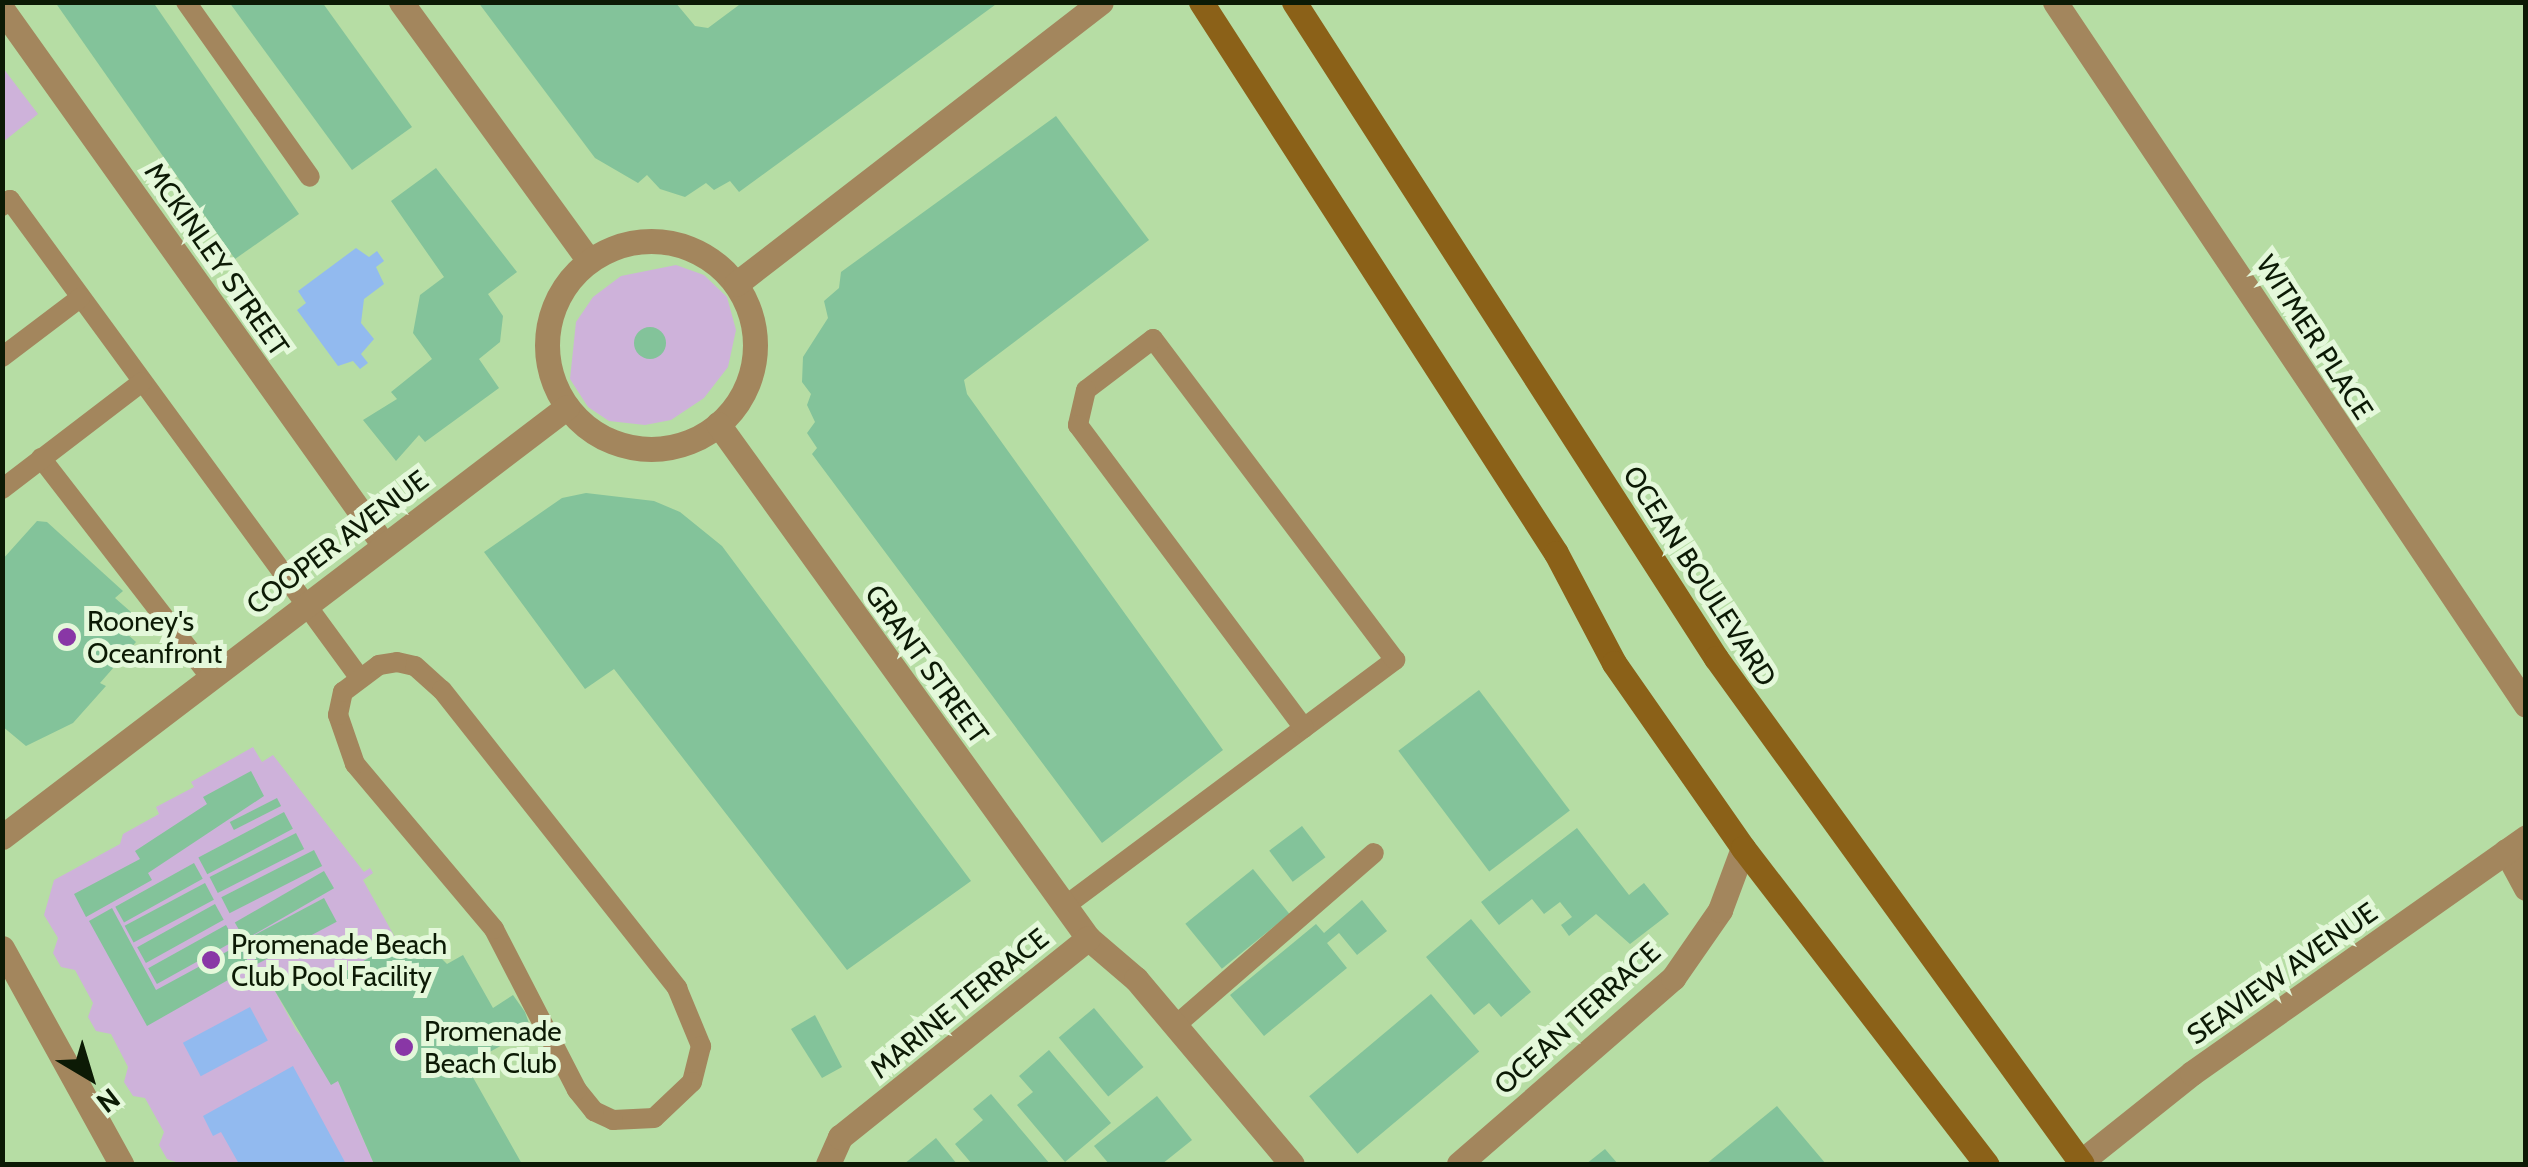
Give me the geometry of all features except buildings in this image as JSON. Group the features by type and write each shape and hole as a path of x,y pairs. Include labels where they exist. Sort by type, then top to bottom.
{"main road":[{"path":"1202,2 1556,552 1614,663 1743,848 1986,1164"},
{"name":"OCEAN BOULEVARD","path":"1294,2 1716,658 2080,1164"}],"street":[{"path":"402,2 589,261"},
{"path":"736,284 1101,2"},
{"name":"WITMER PLACE","path":"2054,2 2526,704"},
{"name":"MCKINLEY STREET","path":"2,10 383,544"},
{"path":"651,240 684,246 713,261 736,284 750,312 752,373 718,424 689,442 638,447 591,431 567,407 547,357 548,330 555,304 589,261 618,246 651,240"},
{"name":"COOPER AVENUE","path":"2,837 567,407"},
{"name":"GRANT STREET","path":"718,424 1088,938"},
{"path":"2516,844 2526,888"},
{"name":"SEAVIEW AVENUE","path":"2080,1164 2192,1074 2516,844"},
{"name":"OCEAN TERRACE","path":"1458,1164 1673,978 1720,910 1743,848"},
{"name":"MARINE TERRACE","path":"828,1164 840,1137 1088,938 1136,979 1292,1164"},
{"path":"2,948 121,1164"}],"lane":[{"path":"186,2 310,177"},
{"path":"2,206 10,200 303,605 359,676"},
{"path":"2,358 80,298"},
{"path":"1064,906 1304,728 1395,660 1152,340 1086,390 1078,425 1304,728"},
{"path":"2,489 142,382"},
{"path":"41,458 210,677"},
{"path":"380,665 415,666 624,915 676,988 701,1046 692,1082 671,1108 644,1120 613,1120 577,1090 494,929 350,755 338,715 343,692 359,676 380,665"},
{"path":"1176,1025 1374,853"}],"shaded area":[{"path":"2,68 38,114 3,142"},
{"path":"676,265 704,275 727,297 736,330 728,367 704,398 671,420 645,425 609,421 588,407 570,379 576,322 593,297 621,276"},
{"name":"Promenade Beach Club Pool Facility","path":"253,747 262,762 273,755 364,872 370,868 373,873 363,880 396,939 403,935 412,950 388,947 325,983 316,968 275,991 296,1030 338,1081 374,1164 182,1164 167,1159 159,1145 164,1132 145,1098 133,1096 124,1082 128,1067 111,1034 96,1031 88,1017 93,1003 75,970 61,967 53,953 58,938 44,915 54,880 120,844 123,834 159,814 156,807"}],"water":[{"path":"356,248 369,257 377,251 384,261 376,267 384,284 364,299 361,323 374,339 361,354 368,363 360,369 353,361 338,366 297,310 306,303 298,291"},
{"path":"250,1007 268,1041 201,1076 183,1043"},
{"path":"293,1066 346,1164 239,1164 221,1132 213,1136 203,1116"}],"place":[{"name":"Rooney's Oceanfront","path":"67,637"},
{"name":"Promenade Beach Club Pool Facility","path":"211,960"},
{"name":"Promenade Beach Club","path":"404,1047"}]}
